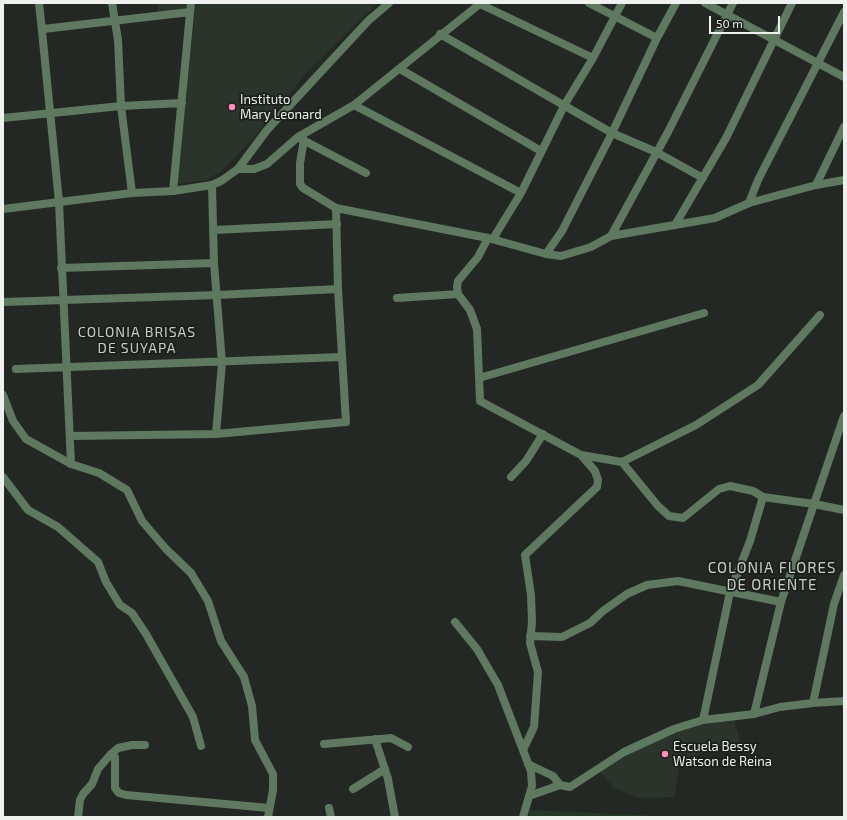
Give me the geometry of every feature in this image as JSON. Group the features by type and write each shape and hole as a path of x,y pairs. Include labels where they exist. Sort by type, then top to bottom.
{"street":[{"path":"39,3 49,115 59,202 61,268 71,436 71,464"},
{"path":"112,3 118,40 121,106 132,193"},
{"path":"173,191 191,3"},
{"path":"3,209 132,193 173,191 212,185 221,181 238,169 267,130 368,21 389,3"},
{"path":"238,169 254,169 262,166 354,104 400,69 440,34 480,3 593,58"},
{"path":"589,3 657,38"},
{"path":"499,241 494,237 521,193 564,104 593,58 622,3"},
{"path":"546,254 562,231 612,133 657,38 676,3"},
{"path":"705,3 844,77"},
{"path":"611,236 734,3"},
{"path":"675,225 726,138 772,40 792,3"},
{"path":"42,31 43,29 190,12"},
{"path":"749,203 758,180 844,12"},
{"path":"440,34 612,133 656,152 703,178"},
{"path":"400,69 541,151"},
{"path":"3,118 49,115 121,106 182,103"},
{"path":"354,104 521,193"},
{"path":"816,184 844,127"},
{"path":"301,139 366,173"},
{"path":"301,139 300,184 336,208 488,238 546,254 560,256 591,246 611,236 715,218 749,203 816,184 844,180"},
{"path":"212,185 214,263 222,362 216,434"},
{"path":"71,436 216,434 346,422 338,289 336,208"},
{"path":"214,230 337,224"},
{"path":"488,238 478,257 458,281 458,294 470,310 477,330 480,401 581,455 622,462 696,425 758,385 820,315"},
{"path":"61,268 214,263"},
{"path":"3,302 217,295 338,289"},
{"path":"398,298 458,294"},
{"path":"479,378 704,313"},
{"path":"16,369 342,357"},
{"path":"3,395 13,421 26,439 71,464 99,473 127,490 142,521 166,549 191,573 208,601 221,642 244,677 252,706 255,740 273,774 273,790 269,813 119,793 115,788 115,757 110,755"},
{"path":"754,714 780,602 844,416"},
{"path":"511,477 526,461 543,434"},
{"path":"523,750 534,727 538,672 530,643 532,622 531,594 525,555 597,487 598,480 595,471 581,455"},
{"path":"622,462 658,506 669,516 683,518 719,489 730,486 753,491 764,497 844,510"},
{"path":"3,477 28,510 58,527 98,562 106,582 120,605 132,614 146,634 194,717 201,746"},
{"path":"703,720 730,592 750,541 764,497"},
{"path":"813,703 834,604 844,576"},
{"path":"530,636 562,636 590,623 603,610 626,594 647,585 678,581 706,585 730,592 780,602"},
{"path":"455,622 477,649 498,685 528,764 532,780 523,817"},
{"path":"529,796 560,785 570,787 624,752 674,729 703,720 754,714 780,707 844,701"},
{"path":"324,744 391,738 408,747"},
{"path":"375,739 385,770 395,817"},
{"path":"78,817 80,800 92,784 101,764 118,748 132,744 145,745"},
{"path":"528,764 553,776 560,785"},
{"path":"353,789 385,770"},
{"path":"329,808 330,817"}],"shaded area":[{"path":"157,3 186,3 186,10 158,13"},
{"name":"Instituto Mary Leonard","path":"196,3 378,3 308,71 250,142 220,172 205,180 177,184"},
{"name":"Escuela Bessy Watson de Reina","path":"734,719 740,741 681,760 674,797 639,798 614,788 600,772 639,748 687,727"}],"green space":[{"path":"529,810 658,816 658,817 529,817"}],"place":[{"name":"Instituto Mary Leonard","path":"232,107"},
{"name":"Escuela Bessy Watson de Reina","path":"665,754"}],"district":[{"name":"COLONIA BRISAS DE SUYAPA","path":"137,340"},
{"name":"COLONIA FLORES DE ORIENTE","path":"772,576"}]}
